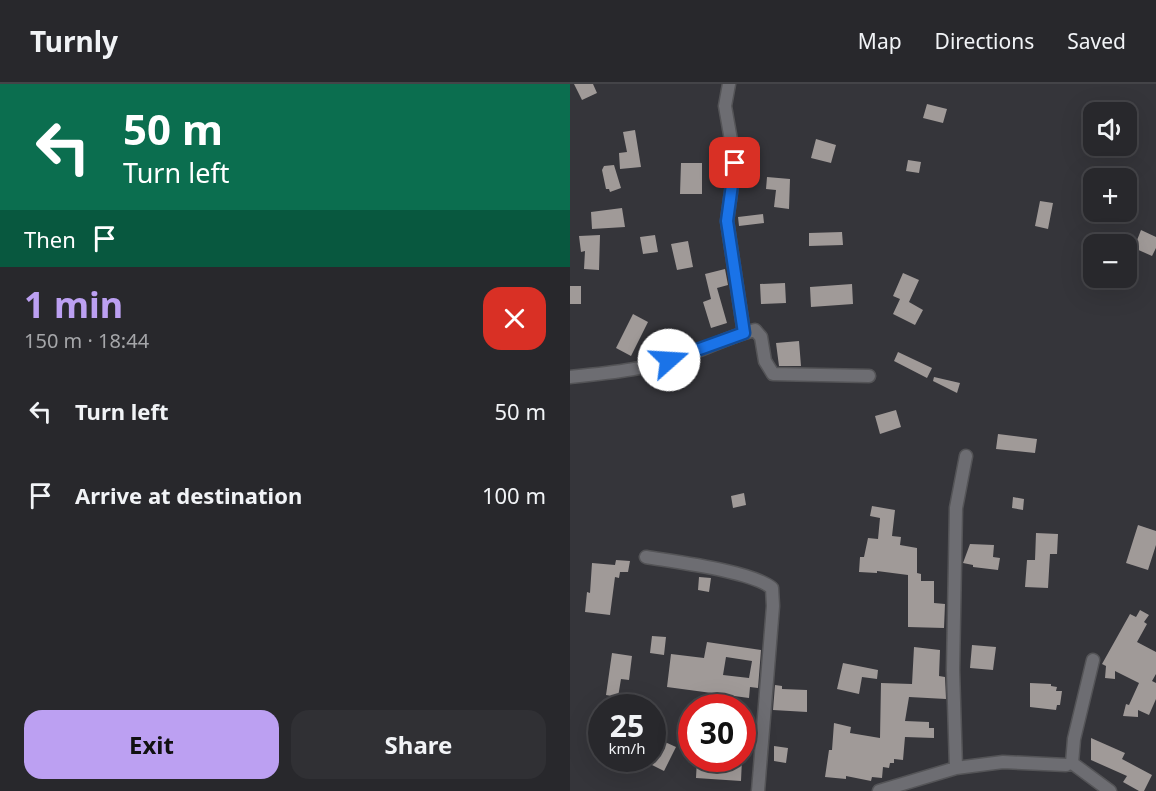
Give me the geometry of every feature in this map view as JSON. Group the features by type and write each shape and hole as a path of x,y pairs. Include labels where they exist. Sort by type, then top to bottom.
{"street":[{"path":"729,84 725,106 735,163 727,221 744,333"},
{"path":"570,377 605,374 649,366 690,354 755,330 761,337 765,361 773,374 869,376"},
{"path":"956,768 953,670 956,508 966,456"},
{"path":"645,556 764,581 772,588 773,606 758,791"},
{"path":"1092,660 1074,739 1072,764 1110,791"},
{"path":"879,791 956,768 1004,762 1066,765"}],"building":[{"path":"574,84 593,84 597,93 582,100"},
{"path":"927,104 947,109 943,123 923,118"},
{"path":"635,130 641,167 620,169 619,153 627,152 623,132"},
{"path":"816,139 836,145 831,163 811,158"},
{"path":"908,160 921,162 919,173 906,171"},
{"path":"681,163 702,163 702,194 680,194"},
{"path":"614,165 621,188 610,192 606,189 602,170 604,166"},
{"path":"767,177 790,179 789,209 774,207 776,190 766,189"},
{"path":"1040,201 1053,203 1048,229 1035,226"},
{"path":"622,208 625,227 592,229 591,212"},
{"path":"763,214 764,223 739,226 738,217"},
{"path":"1141,230 1156,237 1156,248 1152,256 1137,249 1137,240"},
{"path":"842,232 843,245 809,246 809,233"},
{"path":"600,235 599,270 584,269 585,251 581,252 579,236"},
{"path":"655,235 658,252 643,254 640,237"},
{"path":"688,241 693,267 677,270 671,244"},
{"path":"725,269 728,285 717,288 727,323 711,328 703,302 711,299 705,274"},
{"path":"903,273 919,280 909,302 923,310 915,325 893,314 900,299 893,296"},
{"path":"785,283 786,303 761,304 760,284"},
{"path":"852,284 853,304 811,307 810,287"},
{"path":"570,286 581,286 581,304 570,304"},
{"path":"633,314 648,322 631,356 616,348"},
{"path":"799,341 801,366 779,366 776,343"},
{"path":"898,352 932,368 927,378 894,361"},
{"path":"934,377 960,383 957,393 933,381"},
{"path":"896,410 901,427 880,434 875,416"},
{"path":"998,434 1037,439 1035,453 996,449"},
{"path":"744,493 746,505 733,508 731,496"},
{"path":"1013,497 1024,499 1023,510 1012,508"},
{"path":"872,506 895,510 892,536 901,537 900,545 917,548 917,573 921,574 921,581 934,581 934,603 945,604 944,628 908,627 908,575 877,571 877,573 859,572 860,557 864,557 868,538 878,539 880,518 870,516"},
{"path":"1138,525 1156,531 1156,545 1148,570 1126,563"},
{"path":"1036,533 1058,534 1057,554 1050,554 1048,588 1025,587 1027,560 1035,560"},
{"path":"970,544 994,545 993,557 1000,558 998,570 973,567 973,565 963,563"},
{"path":"616,560 630,561 628,572 620,572 619,578 615,577 610,615 585,612 587,592 590,593 592,563 615,565"},
{"path":"699,577 711,578 709,592 698,590"},
{"path":"1140,610 1149,615 1144,622 1147,624 1137,642 1156,652 1156,674 1152,681 1156,683 1156,699 1149,715 1138,710 1138,717 1123,716 1126,704 1129,705 1139,683 1115,671 1115,679 1105,678 1106,666 1102,664 1130,614 1136,617"},
{"path":"652,636 666,637 664,655 650,653"},
{"path":"707,642 761,650 758,688 750,687 749,694 719,694 667,687 671,654 704,658","holes":["726,657 752,661 749,678 723,675"]},
{"path":"972,645 996,647 993,670 970,668"},
{"path":"914,647 940,650 939,676 945,677 946,699 909,697 905,721 929,722 929,728 934,728 934,738 905,737 903,760 894,759 894,763 890,763 889,768 883,767 882,778 872,777 871,781 846,776 846,779 825,777 829,750 832,750 834,723 851,727 850,733 880,738 881,683 912,684"},
{"path":"612,653 632,656 629,680 621,679 618,694 606,694"},
{"path":"843,663 878,670 877,679 862,677 859,694 837,689"},
{"path":"1030,683 1051,684 1057,687 1056,691 1062,691 1060,705 1057,705 1056,710 1030,707"},
{"path":"775,685 782,686 782,689 807,690 807,712 773,710"},
{"path":"1091,738 1125,753 1122,759 1152,775 1144,791 1139,791 1123,782 1127,776 1091,760"},
{"path":"666,742 676,747 666,767"},
{"path":"774,746 788,748 786,763 774,761"},
{"path":"696,772 741,772 741,781 696,778"}],"route":[{"path":"669,360 744,333 727,221 735,163"}]}
